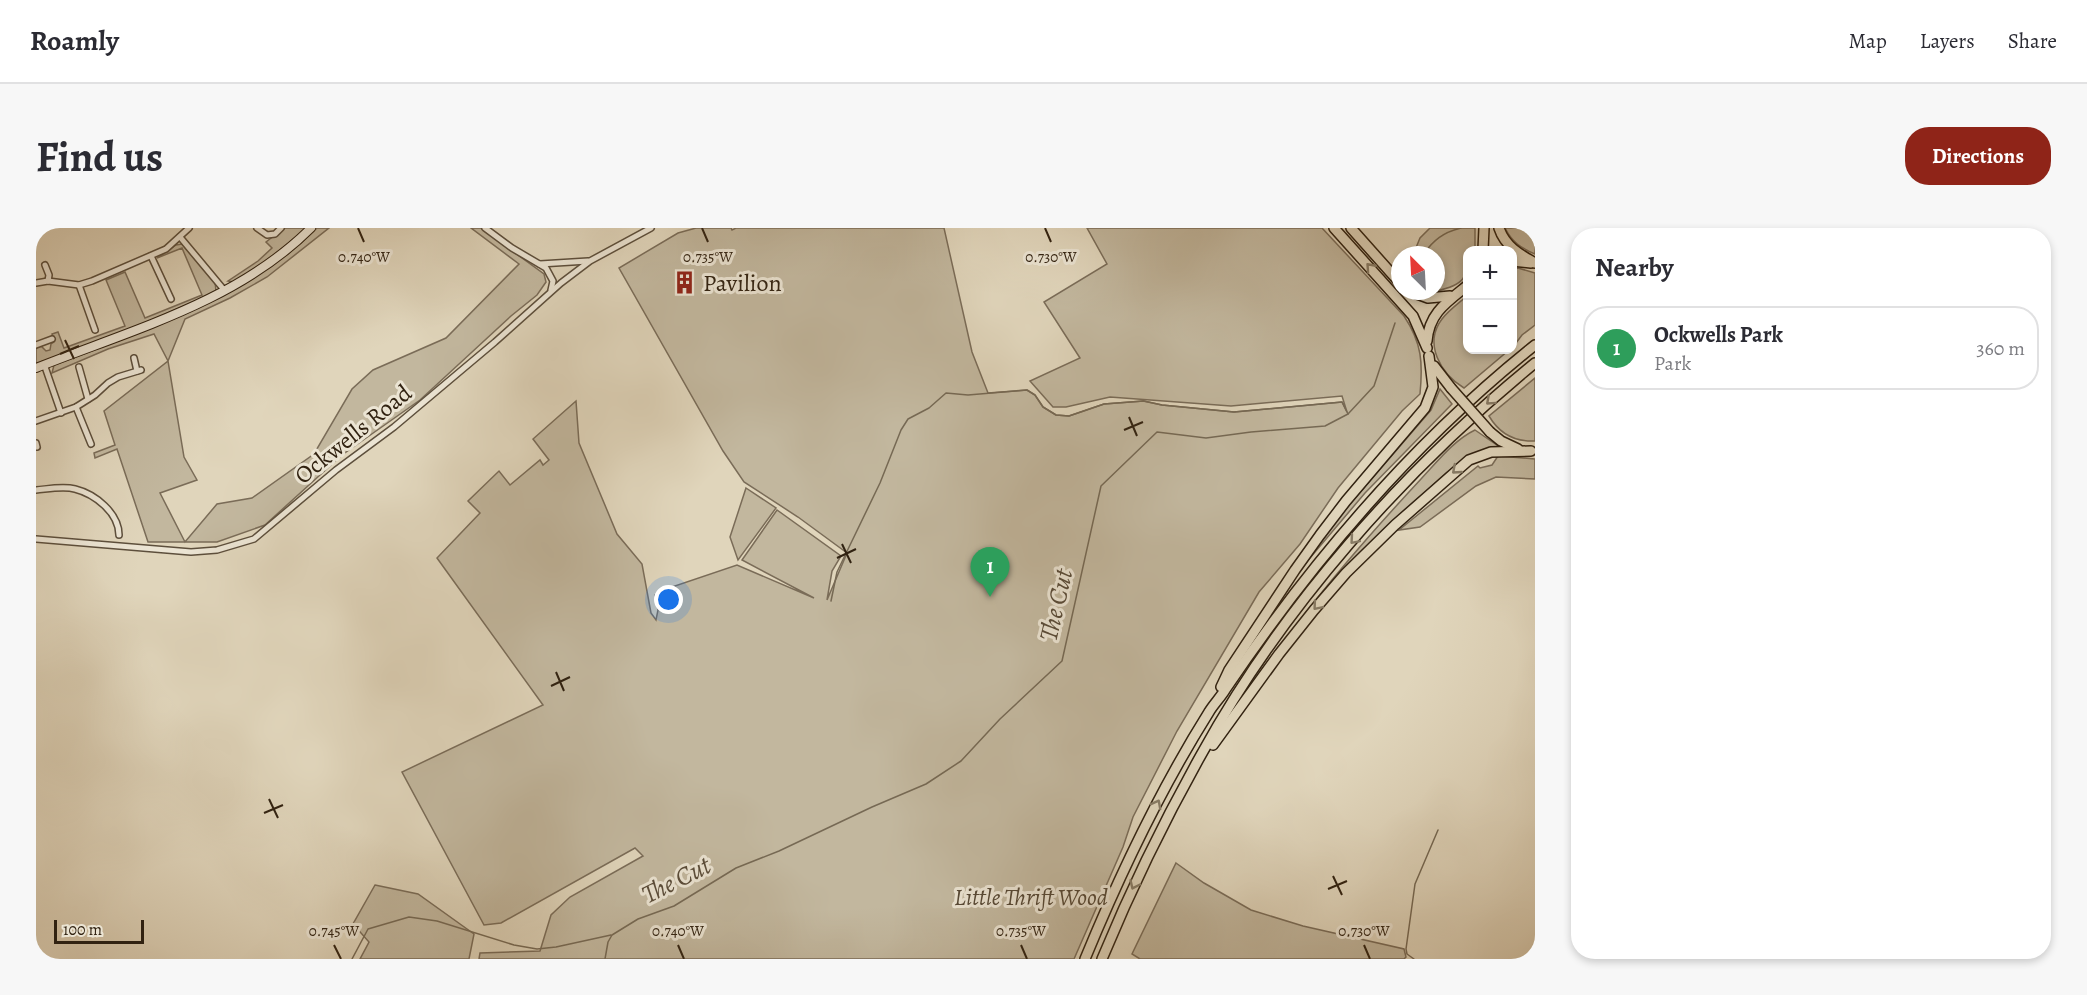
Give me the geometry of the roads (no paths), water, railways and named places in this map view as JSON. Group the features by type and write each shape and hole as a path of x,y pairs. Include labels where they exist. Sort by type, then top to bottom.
{"highway":[{"path":"1334,228 1413,316 1436,371 1490,432 1508,445 1533,451"},
{"path":"1351,228 1391,273"},
{"path":"1483,246 1484,228"},
{"path":"1499,228 1511,248 1535,263"},
{"path":"1517,261 1535,263"},
{"path":"1445,297 1463,288"},
{"path":"1085,959 1154,811 1229,670 1299,563 1346,501 1425,408 1433,387 1428,352 1428,330 1433,317 1444,303 1463,289"},
{"path":"1209,711 1284,606 1365,506 1450,419 1535,345"},
{"path":"1102,959 1150,851 1201,755 1243,687 1288,622 1338,559 1422,466 1535,363"},
{"path":"1190,777 1295,633 1329,592 1377,542 1469,460 1491,452 1533,451"}],"street":[{"path":"36,284 48,281 79,285 166,249 189,228"},
{"path":"257,228 267,236 275,234 281,228"},
{"path":"36,368 198,305 264,267 311,228"},
{"path":"485,228 546,268 553,281 550,292"},
{"name":"Ockwells Road","path":"36,539 191,552 217,550 254,539 336,470 394,428 550,292 590,261 651,228"},
{"path":"180,237 225,291"},
{"path":"151,256 171,300"},
{"path":"540,264 590,261"},
{"path":"45,265 49,274 48,281"},
{"path":"79,285 95,330"},
{"path":"36,345 46,344 52,339"},
{"path":"36,421 76,407 118,377 139,371 134,358"},
{"path":"44,364 61,413"},
{"path":"79,367 88,399"},
{"path":"76,407 91,444"},
{"path":"36,490 74,489 106,507 115,517 119,535"},
{"path":"119,527 126,528"}],"waterway":[{"path":"1430,246 1439,237 1461,228"},
{"name":"The Cut","path":"605,959 608,942 612,935 638,919 674,906 736,868 779,851 926,784 961,761 1000,719 1062,661 1101,486 1157,432 1206,438 1325,426 1348,414 1374,386 1395,323"},
{"path":"831,601 837,572 880,483 901,430 908,419 929,408 946,393 968,395 1027,390 1035,395 1043,407 1056,415 1069,416 1104,404 1144,401 1234,412 1342,402 1348,414"},
{"path":"1414,959 1407,954 1406,949 1415,884 1438,830"},
{"path":"352,959 368,929 409,917 437,921 514,945 537,949 611,935"}],"place":[{"name":"Pavilion","path":"685,283"},
{"name":"Ockwells Park","path":"990,597"}],"park label":[{"name":"Little Thrift Wood","path":"1031,897"}]}
